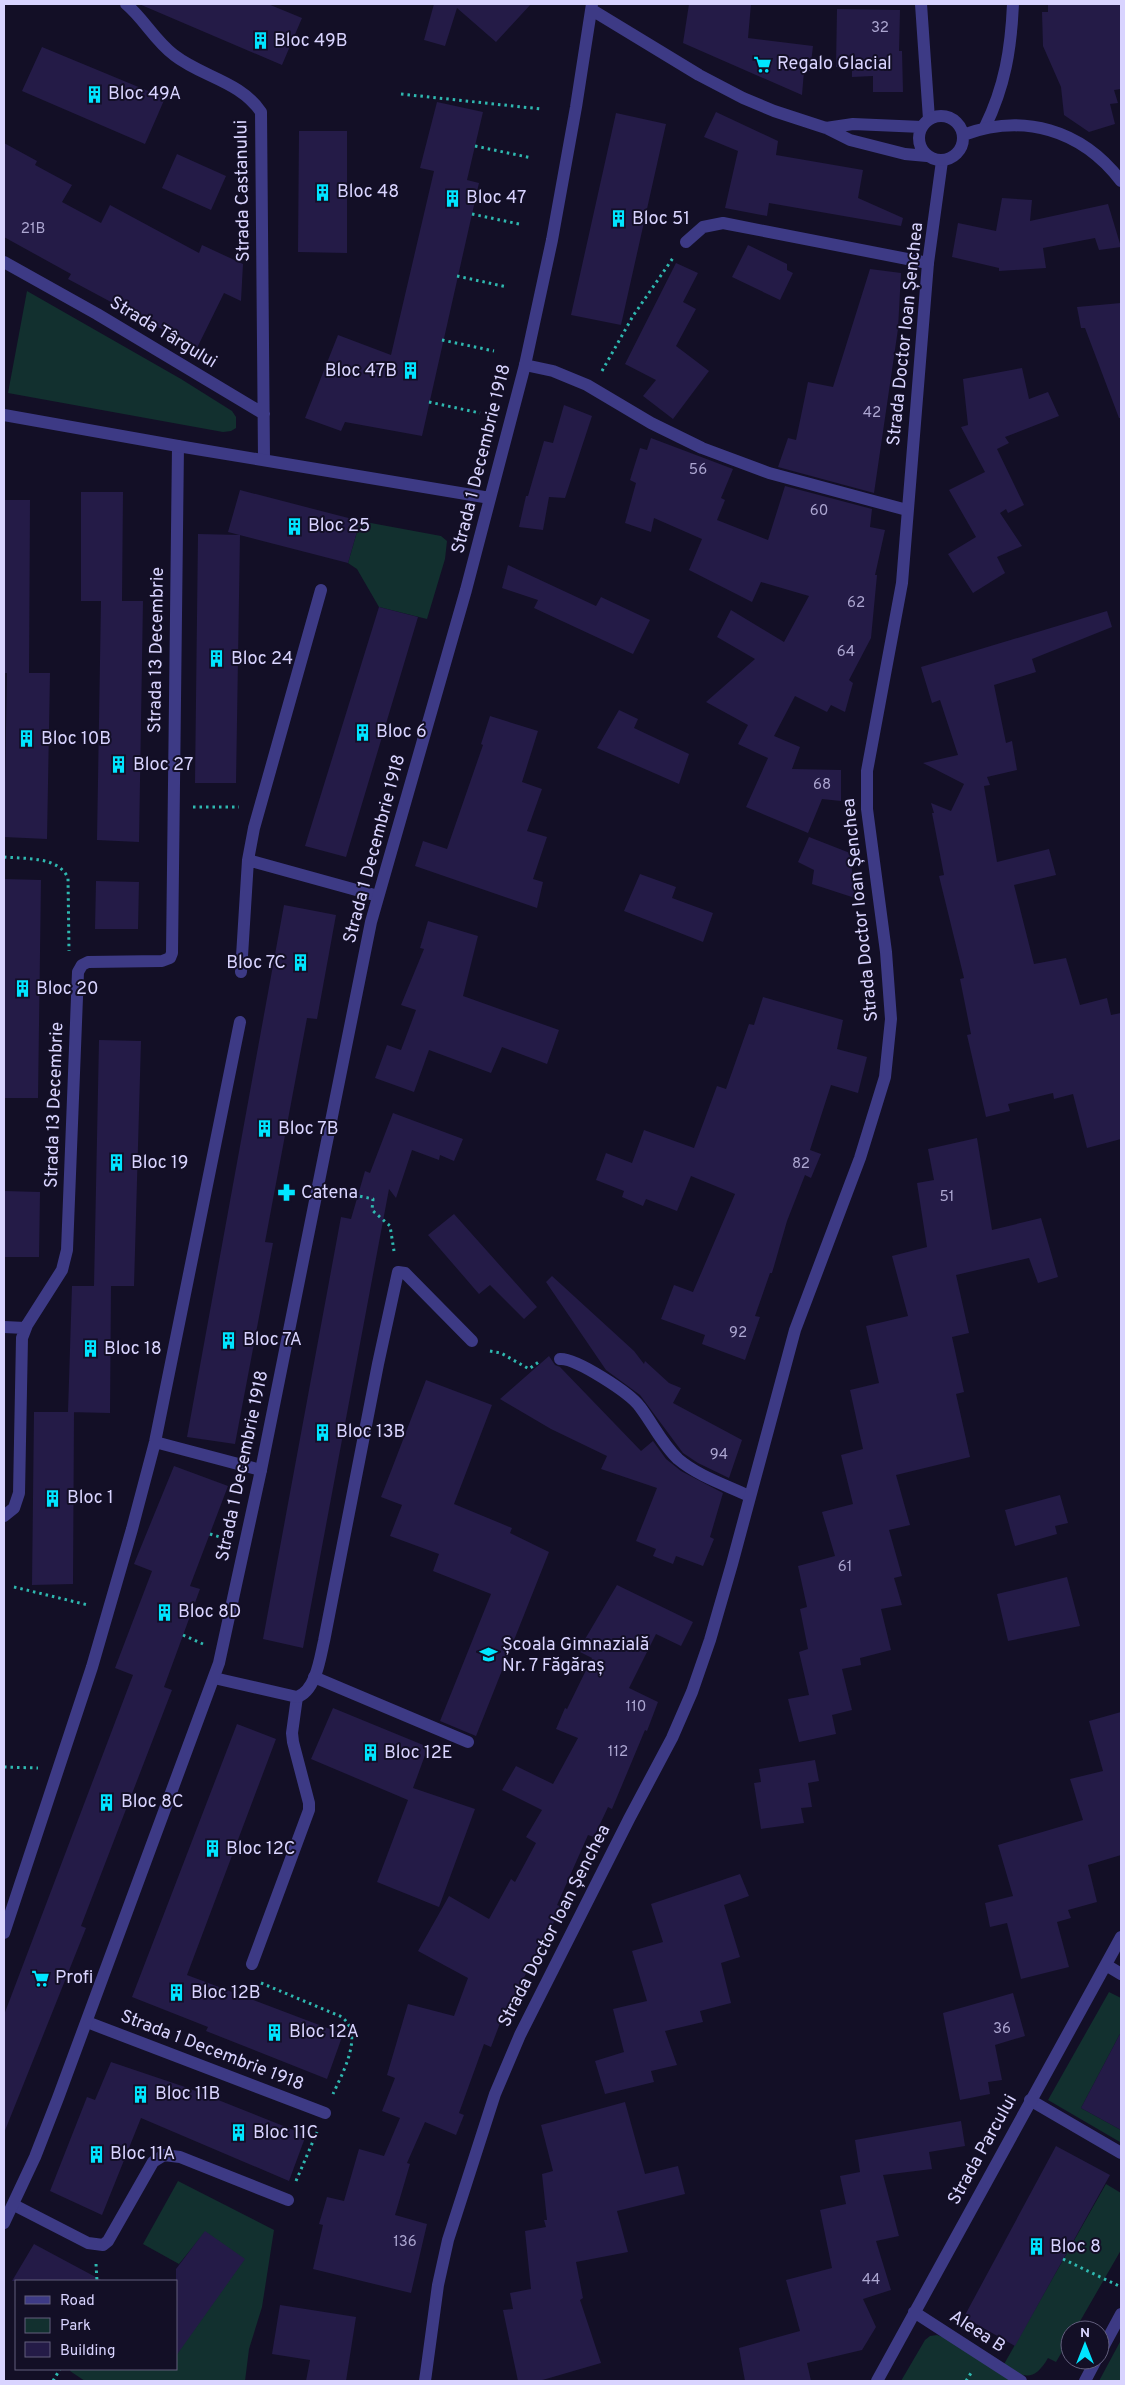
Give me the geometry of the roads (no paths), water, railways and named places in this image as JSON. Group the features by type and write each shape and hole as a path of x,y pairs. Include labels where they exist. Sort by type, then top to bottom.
{"street":[{"name":"Strada Castanului","path":"126,4 174,55 240,90 254,102 261,112 264,414"},
{"path":"921,4 925,123 919,142 921,150 927,156"},
{"path":"986,127 1004,83 1010,48 1013,4"},
{"path":"589,6 692,71 743,98 774,111 826,128 850,140 905,154 927,156 942,161 951,158 958,152 962,144 963,135 954,121 938,116 925,123 853,124 826,128"},
{"name":"Strada 1 Decembrie 1918","path":"4,2223 35,2157 214,1678 261,1470 378,896 490,498 524,365 552,240 589,6"},
{"path":"963,135 986,127 1020,124 1058,133 1087,149 1121,181"},
{"name":"Strada Doctor Ioan Șenchea","path":"424,2381 438,2285 448,2240 495,2094 524,2027 672,1738 689,1700 710,1640 795,1330 860,1158 884,1076 889,1048 891,1019 886,952 867,809 867,771 902,583 928,263 942,161"},
{"path":"686,242 703,227 723,224 928,263"},
{"name":"Strada Târgului","path":"4,262 97,314 264,414"},
{"path":"524,365 553,371 592,388 651,423 702,448 769,473 907,510"},
{"path":"264,414 264,459"},
{"path":"4,415 490,498"},
{"name":"Strada 13 Decembrie","path":"4,1516 14,1508 19,1493 21,1346 25,1328 62,1270 67,1250 76,1000 80,968 88,962 162,961 171,956 178,446"},
{"path":"241,972 248,860 260,807 321,590"},
{"path":"248,860 378,896"},
{"path":"4,1933 9,1900 58,1769 108,1610 154,1442 240,1022"},
{"path":"214,1678 297,1697 305,1693 314,1677 324,1641 397,1272 402,1271 410,1278 472,1341"},
{"path":"4,1327 25,1328"},
{"path":"560,1359 566,1358 578,1364 634,1400 660,1438 687,1466 749,1496"},
{"path":"154,1442 261,1470"},
{"path":"314,1677 468,1742"},
{"path":"252,1964 309,1810 309,1803 292,1733 297,1697"},
{"name":"Strada Parcului","path":"877,2381 1121,1937"},
{"path":"1106,1965 1121,1974"},
{"name":"Strada 1 Decembrie 1918","path":"87,2022 325,2113"},
{"path":"1030,2100 1121,2153"},
{"path":"14,2205 88,2243 103,2245 108,2241 153,2162 164,2155 185,2158 288,2200"},
{"name":"Aleea B","path":"914,2312 1021,2381"},
{"path":"1110,2334 1121,2314"}],"place":[{"name":"Bloc 49B","path":"260,41"},
{"name":"Regalo Glacial","path":"763,64"},
{"name":"Bloc 49A","path":"94,94"},
{"name":"Bloc 48","path":"323,192"},
{"name":"Bloc 47","path":"452,198"},
{"name":"Bloc 51","path":"618,219"},
{"name":"Bloc 47B","path":"411,371"},
{"name":"Bloc 25","path":"294,526"},
{"name":"Bloc 24","path":"217,659"},
{"name":"Bloc 6","path":"362,732"},
{"name":"Bloc 10B","path":"27,739"},
{"name":"Bloc 27","path":"119,765"},
{"name":"Bloc 7C","path":"300,963"},
{"name":"Bloc 20","path":"22,989"},
{"name":"Bloc 7B","path":"264,1129"},
{"name":"Bloc 19","path":"117,1163"},
{"name":"Catena","path":"287,1193"},
{"name":"Bloc 7A","path":"229,1340"},
{"name":"Bloc 18","path":"90,1349"},
{"name":"Bloc 13B","path":"322,1432"},
{"name":"Bloc 1","path":"53,1498"},
{"name":"Bloc 8D","path":"164,1612"},
{"name":"Școala Gimnazială Nr. 7 Făgăraș","path":"488,1655"},
{"name":"Bloc 12E","path":"370,1753"},
{"name":"Bloc 8C","path":"107,1802"},
{"name":"Bloc 12C","path":"212,1849"},
{"name":"Profi","path":"41,1978"},
{"name":"Bloc 12B","path":"177,1993"},
{"name":"Bloc 12A","path":"275,2032"},
{"name":"Bloc 11B","path":"141,2094"},
{"name":"Bloc 11C","path":"239,2133"},
{"name":"Bloc 11A","path":"96,2154"},
{"name":"Bloc 8","path":"1036,2247"}]}
